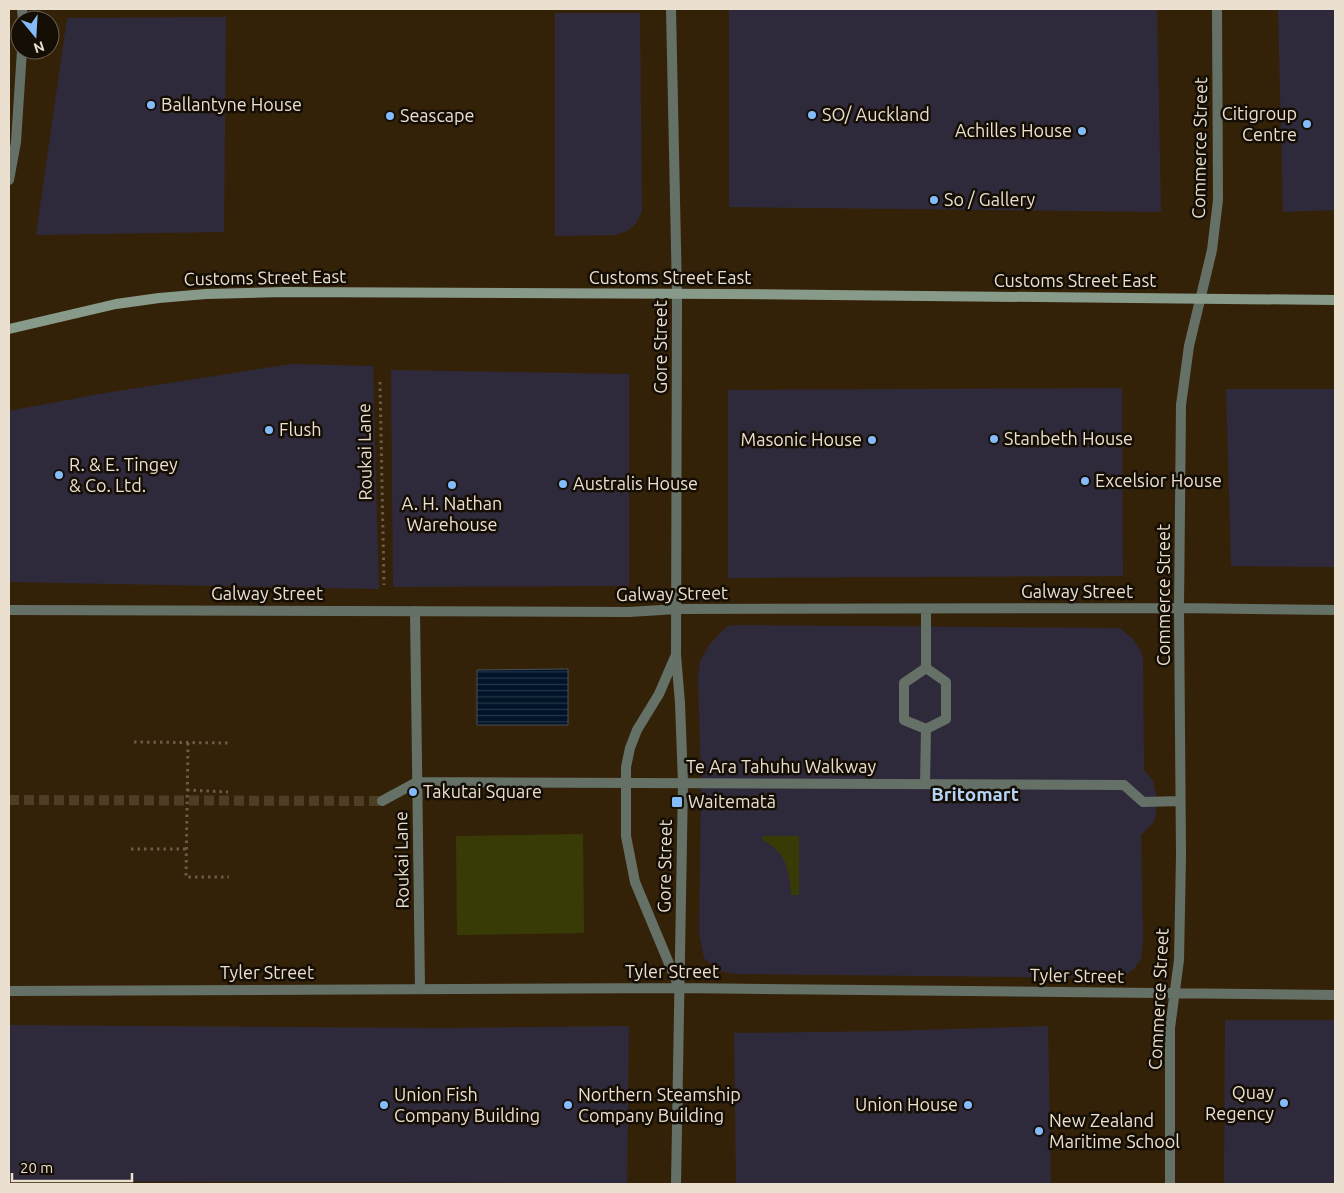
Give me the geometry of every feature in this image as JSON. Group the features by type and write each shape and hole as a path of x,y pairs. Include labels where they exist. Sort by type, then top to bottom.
{"main road":[{"name":"Customs Street East","path":"9,328 116,304 159,298 206,294 283,292 1335,300"}],"street":[{"name":"Gore Street","path":"671,9 677,294 676,655 680,703 682,783 676,1184"},
{"name":"Commerce Street","path":"1170,1184 1170,1028 1179,960 1181,854 1179,608 1181,405 1189,346 1212,250 1218,200 1217,9"},
{"path":"9,180 16,142 21,60"},
{"path":"926,608 926,668"},
{"name":"Galway Street","path":"9,610 629,612 677,609 1179,608 1335,610"},
{"name":"Roukai Lane","path":"415,611 420,989"},
{"name":"Gore Street","path":"676,655 659,694 637,730 630,748 626,767 626,836 635,882 680,988"},
{"path":"926,668 946,682 946,719 926,730"},
{"path":"926,668 904,683 904,720 926,730"},
{"path":"925,784 926,730"},
{"name":"Te Ara Tahuhu Walkway","path":"382,801 417,782 627,782 1124,785 1143,802 1180,801"},
{"name":"Tyler Street","path":"9,990 680,988 1335,995"}],"path":[{"name":"Roukai Lane","path":"380,382 384,611"},
{"path":"134,742 228,743"},
{"path":"188,743 186,877 228,877"},
{"path":"187,790 228,792"},
{"path":"131,849 186,849"}],"shaded area":[{"path":"729,9 1157,9 1161,212 729,207"},
{"name":"Citigroup Centre","path":"1278,9 1335,9 1335,210 1283,212"},
{"path":"555,13 640,13 642,212 636,223 627,231 616,235 555,236"},
{"name":"Ballantyne House","path":"226,17 224,232 36,235 67,18"},
{"path":"291,364 373,366 379,589 9,582 9,411 99,394"},
{"path":"391,370 629,374 629,586 393,587"},
{"path":"1122,388 1123,576 728,578 728,390"},
{"path":"1226,389 1335,389 1335,567 1231,566"},
{"path":"728,626 1120,628 1133,639 1140,649 1143,660 1144,770 1153,781 1156,794 1156,815 1153,823 1141,835 1143,941 1141,959 1133,970 1120,978 736,974 718,971 704,958 699,933 701,783 698,677 700,661 710,644"},
{"path":"583,834 584,933 457,935 456,836"},
{"path":"762,836 799,836 799,895 791,895 788,871 782,856 771,845 763,841"},
{"name":"Quay Regency","path":"1225,1020 1335,1020 1335,1184 1224,1184"},
{"path":"9,1025 444,1028 629,1026 627,1183 9,1181"},
{"path":"1048,1026 1051,1184 736,1184 734,1033"}],"water":[{"path":"568,669 568,725 477,725 477,670"}],"tunnel":[{"path":"9,800 382,801"}],"place":[{"name":"Ballantyne House","path":"151,105"},
{"name":"SO/ Auckland","path":"812,115"},
{"name":"Seascape","path":"390,116"},
{"name":"Citigroup Centre","path":"1307,124"},
{"name":"Achilles House","path":"1082,131"},
{"name":"So / Gallery","path":"934,200"},
{"name":"Flush","path":"269,430"},
{"name":"Stanbeth House","path":"994,439"},
{"name":"Masonic House","path":"872,440"},
{"name":"R. & E. Tingey & Co. Ltd.","path":"59,475"},
{"name":"Excelsior House","path":"1085,481"},
{"name":"Australis House","path":"563,484"},
{"name":"A. H. Nathan Warehouse","path":"452,485"},
{"name":"Takutai Square","path":"413,792"},
{"name":"Waitematā","path":"677,802"},
{"name":"Quay Regency","path":"1284,1103"},
{"name":"Union Fish Company Building","path":"384,1105"},
{"name":"Northern Steamship Company Building","path":"568,1105"},
{"name":"Union House","path":"968,1105"},
{"name":"New Zealand Maritime School","path":"1039,1131"}],"district":[{"name":"Britomart","path":"975,794"}]}
